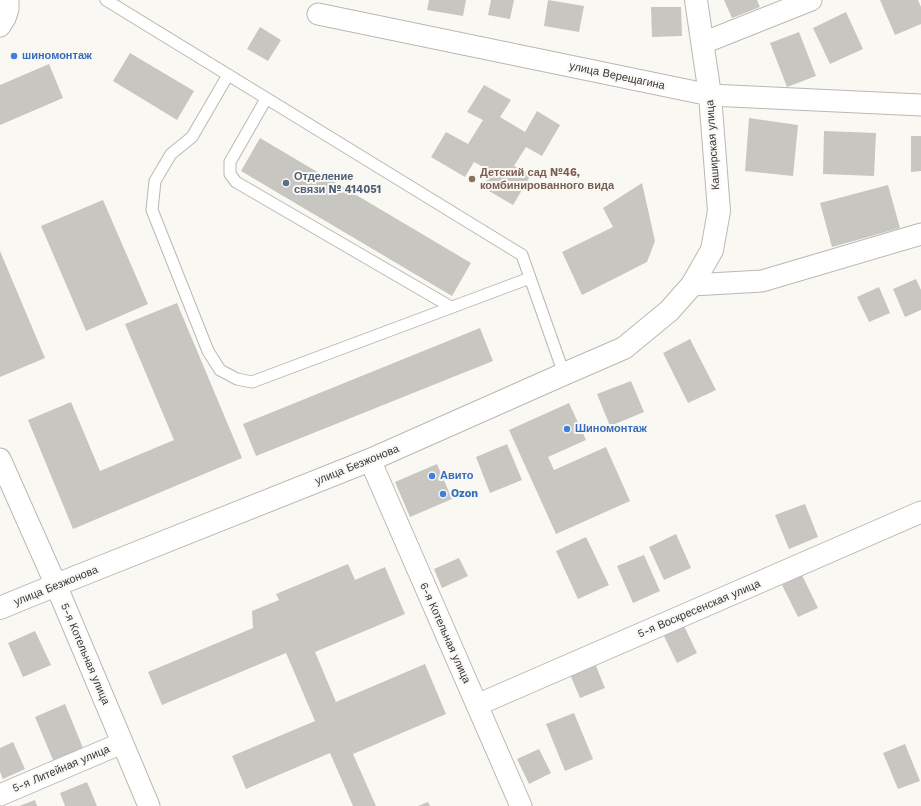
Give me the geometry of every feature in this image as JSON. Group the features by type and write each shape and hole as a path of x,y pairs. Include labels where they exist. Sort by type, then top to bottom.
{"street":[{"path":"0,26 8,9 8,0"},
{"name":"Каширская улица","path":"692,285 712,250 719,212 710,96 696,0"},
{"path":"702,43 811,0"},
{"name":"улица Верещагина","path":"318,14 710,96 921,105"},
{"path":"692,285 762,281 921,234"},
{"name":"улица Безжонова","path":"0,608 370,460 624,348 669,310 692,285"},
{"name":"5-я Котельная улица","path":"0,459 56,585 149,806"},
{"name":"6-я Котельная улица","path":"370,460 521,806"},
{"name":"5-я Воскресенская улица","path":"477,705 921,512"},
{"name":"5-я Литейная улица","path":"0,795 122,743"}],"lane":[{"path":"106,0 522,256 564,374"},
{"path":"228,75 192,137 171,154 155,181 152,210 208,350 220,370 237,379 252,382 530,278"},
{"path":"266,99 230,162 230,174 236,182 451,307"}],"building":[{"path":"429,0 466,0 463,16 427,10"},
{"path":"491,0 514,0 510,19 488,15"},
{"path":"548,0 584,6 579,32 544,26"},
{"path":"724,0 757,0 760,7 732,18"},
{"path":"880,0 918,0 921,7 921,24 895,35"},
{"path":"651,7 681,7 682,36 652,37"},
{"path":"846,12 863,49 830,64 813,28"},
{"path":"260,27 281,40 268,61 247,49"},
{"path":"799,32 816,76 787,87 770,43"},
{"path":"130,53 194,91 177,120 113,81"},
{"path":"49,64 63,98 0,125 0,85"},
{"path":"484,85 511,100 500,117 525,132 537,111 560,125 542,156 526,147 514,166 531,175 513,205 482,187 492,172 474,162 465,177 431,157 446,132 468,144 483,120 467,112"},
{"path":"749,118 798,125 793,176 745,171"},
{"path":"824,131 876,133 874,176 823,174"},
{"path":"911,136 921,136 921,171 911,172"},
{"path":"260,138 471,263 452,296 241,171"},
{"path":"642,183 655,241 647,262 582,295 562,252 613,227 603,208"},
{"path":"888,185 900,228 832,247 820,203"},
{"path":"103,200 148,304 86,331 41,226"},
{"path":"0,251 45,358 0,377"},
{"path":"916,279 921,290 921,310 905,317 893,289"},
{"path":"879,287 890,313 869,322 857,297"},
{"path":"177,303 242,458 73,529 28,420 71,402 100,471 174,440 125,324"},
{"path":"480,328 493,361 256,456 243,424"},
{"path":"690,339 716,390 688,403 663,353"},
{"path":"631,381 644,412 610,426 597,394"},
{"path":"569,403 586,440 548,457 554,470 606,447 630,501 556,534 509,430"},
{"path":"507,444 522,480 490,493 476,457"},
{"path":"437,464 452,499 410,517 395,482"},
{"path":"805,504 818,537 789,549 775,515"},
{"path":"676,534 691,568 664,580 649,547"},
{"path":"586,537 609,585 578,599 556,551"},
{"path":"644,555 660,591 633,603 617,566"},
{"path":"459,558 468,576 442,588 434,569"},
{"path":"348,564 355,580 385,567 405,614 315,652 336,702 425,664 446,714 353,754 376,806 353,806 330,753 246,789 232,756 315,721 286,653 162,705 148,672 253,628 252,611 279,600 276,594"},
{"path":"802,575 818,608 798,617 782,585"},
{"path":"683,624 697,653 677,663 663,634"},
{"path":"35,631 51,665 23,677 8,643"},
{"path":"594,661 605,688 580,698 569,672"},
{"path":"65,704 83,748 53,760 35,717"},
{"path":"574,713 593,759 565,771 546,724"},
{"path":"13,742 25,769 3,779 0,772 0,748"},
{"path":"905,744 920,781 898,789 883,753"},
{"path":"539,749 551,773 529,784 517,759"},
{"path":"87,782 97,806 65,806 60,793"},
{"path":"35,800 37,806 19,806"},
{"path":"428,802 430,806 418,806"}],"place":[{"name":"шиномонтаж","path":"14,56"},
{"name":"Детский сад №46, комбинированного вида","path":"472,179"},
{"name":"Отделение связи № 414051","path":"286,183"},
{"name":"Шиномонтаж","path":"567,429"},
{"name":"Авито","path":"432,476"},
{"name":"Ozon","path":"443,494"}]}
